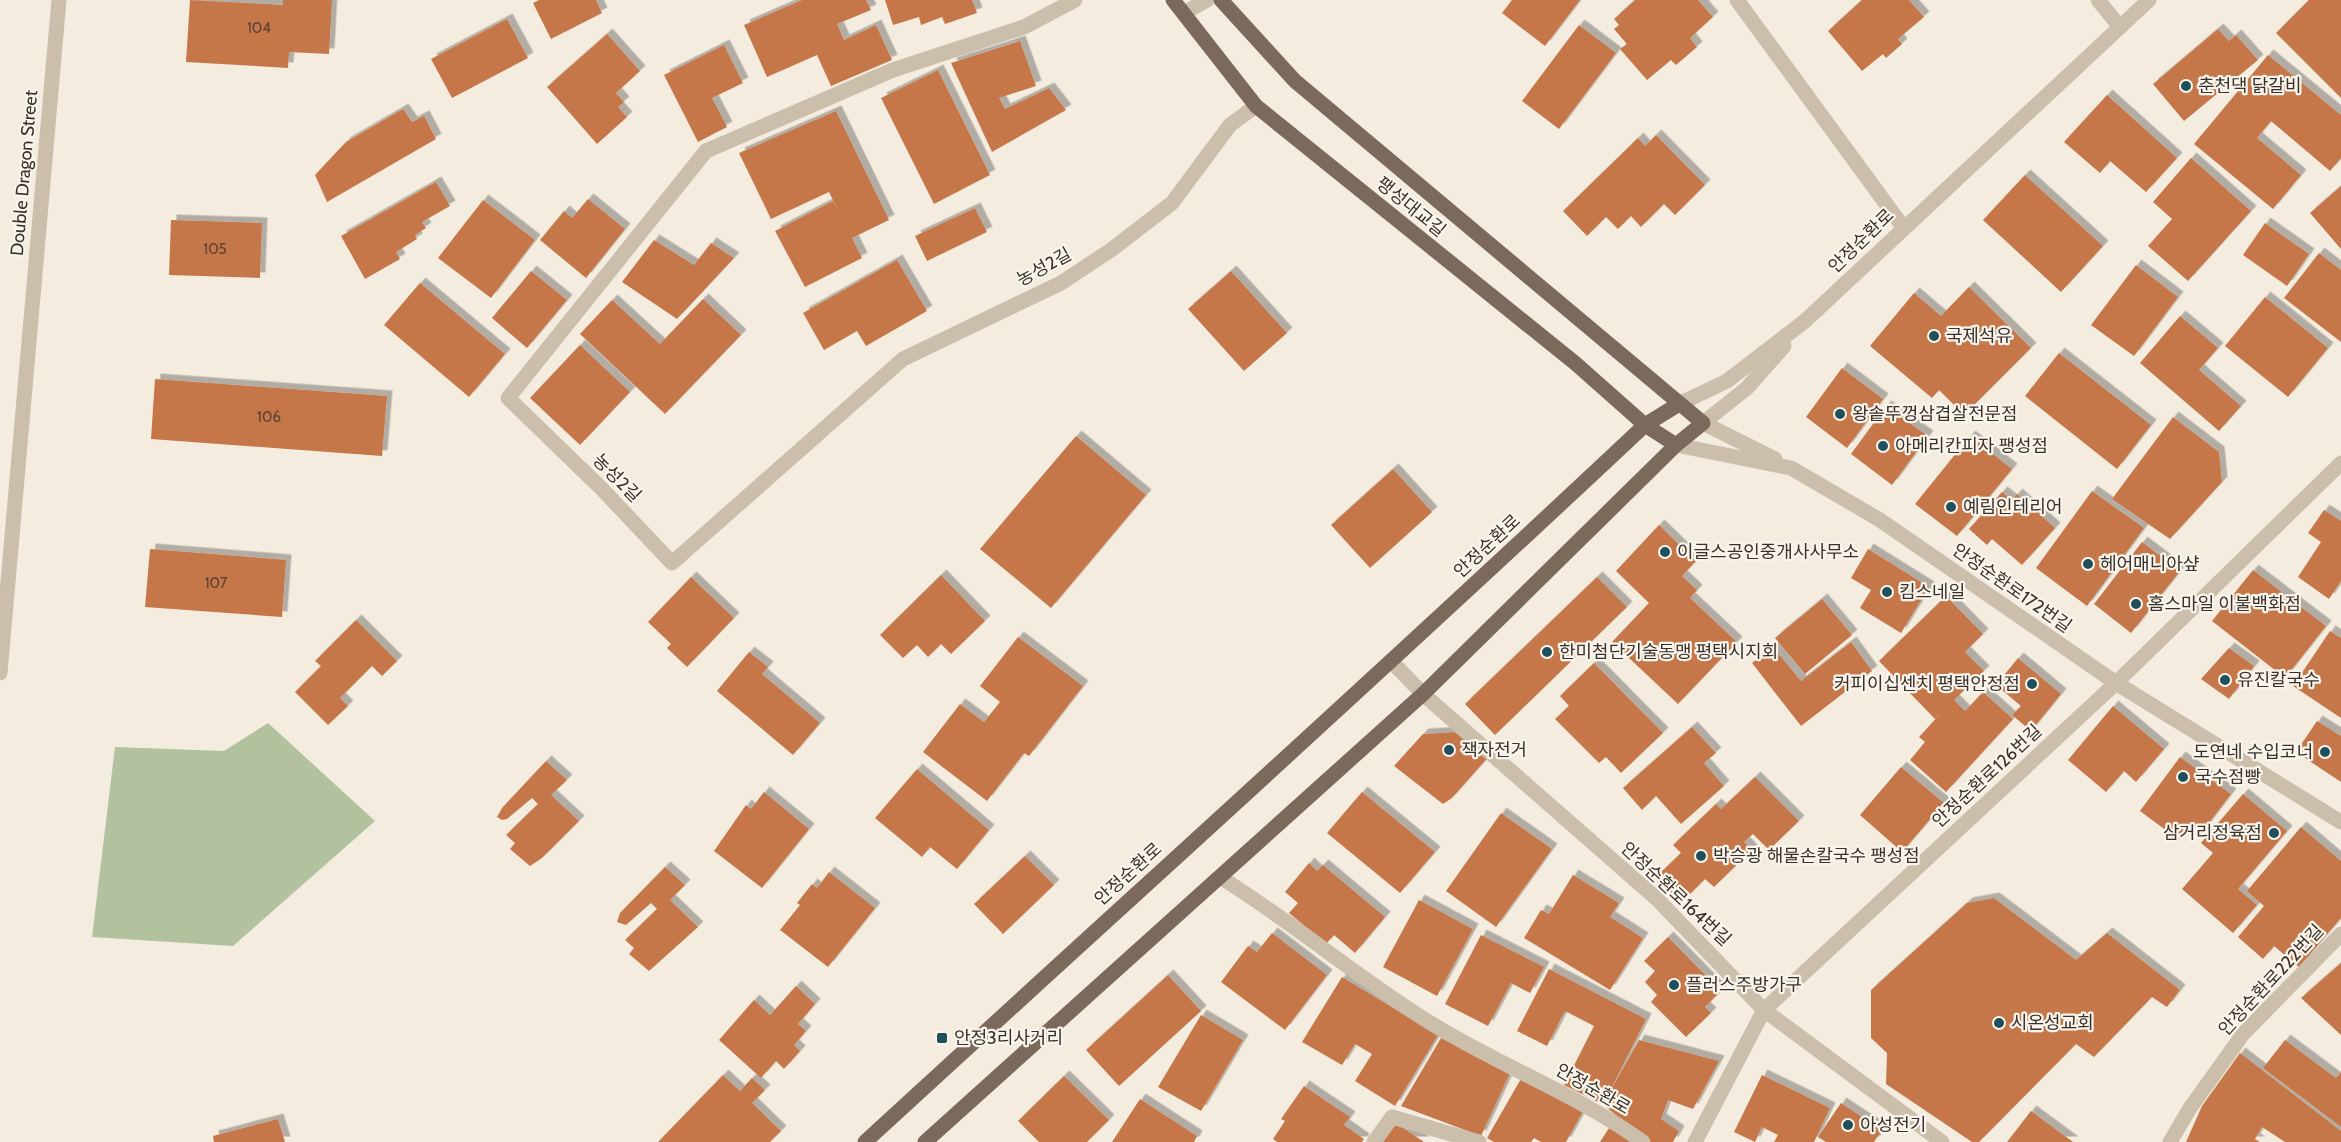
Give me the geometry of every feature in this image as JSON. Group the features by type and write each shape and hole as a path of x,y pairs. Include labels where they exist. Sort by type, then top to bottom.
{"main road":[{"name":"팽성대교길","path":"1173,0 1256,106 1575,363 1645,425"},
{"name":"팽성대교길","path":"1221,0 1295,81 1703,423"},
{"name":"안정순환로","path":"866,1142 1108,917 1392,662 1645,425 1680,404"},
{"path":"925,1142 1424,694 1676,445 1703,423"},
{"name":"안정순환로172번길","path":"1645,425 1676,445"}],"street":[{"name":"Double Dragon Street","path":"0,673 1,635 59,0"},
{"name":"농성2길","path":"1075,0 1024,27 893,70 706,151 508,398 602,488 672,563 903,359 1061,283 1111,250 1172,203 1230,125 1256,106"},
{"path":"1184,14 1207,0"},
{"path":"1737,0 1903,227"},
{"path":"2098,0 2120,27"},
{"name":"안정순환로","path":"1680,404 1727,381 1805,321 1903,227 2149,0"},
{"path":"1791,468 1703,423 1747,388 1805,321"},
{"name":"안정순환로172번길","path":"1676,445 1791,468 1880,520 2116,683 2341,822"},
{"name":"안정순환로126번길","path":"1695,1142 1764,1010 2116,683 2341,463"},
{"name":"안정순환로164번길","path":"1392,662 1424,694 1657,899 1764,1010 1942,1142"},
{"name":"안정순환로","path":"1220,877 1266,906 1422,1017 1600,1113 1642,1142"},
{"name":"안정순환로222번길","path":"2170,1142 2190,1108 2243,1034 2341,934"},
{"path":"1374,1142 1392,1117 1479,1142"}],"green space":[{"path":"268,723 375,821 233,946 92,937 115,747 224,751"}],"building":[{"path":"190,0 283,5 283,0 332,0 329,54 289,52 288,68 186,62"},
{"path":"539,0 596,0 602,13 551,39 533,3"},
{"path":"802,0 866,0 871,10 837,24 844,40 876,25 892,60 831,86 817,55 767,77 744,25"},
{"path":"885,0 972,0 977,13 945,24 942,17 921,25 919,17 893,25"},
{"path":"1512,0 1580,0 1545,46 1502,13"},
{"path":"1635,0 1698,0 1713,17 1690,38 1697,47 1676,65 1671,60 1647,80 1620,49 1627,44 1614,29 1619,25 1614,19"},
{"path":"1862,0 1909,0 1924,17 1898,39 1902,44 1886,58 1883,54 1862,71 1828,31"},
{"path":"2309,0 2341,0 2341,98 2276,33"},
{"path":"507,19 528,58 452,98 431,59"},
{"path":"1579,25 1616,53 1559,129 1522,101"},
{"path":"2218,29 2229,41 2236,35 2258,60 2184,121 2153,84"},
{"path":"607,34 640,71 616,93 624,102 618,107 627,117 597,144 547,87"},
{"path":"1020,41 1036,86 999,98 1005,109 1049,88 1066,110 992,152 951,63"},
{"path":"724,45 743,83 712,98 727,127 698,142 664,75"},
{"path":"2268,55 2341,115 2341,158 2330,171 2271,121 2257,138 2301,175 2273,209 2194,144"},
{"path":"938,70 990,175 934,204 881,98"},
{"path":"2107,95 2177,158 2146,192 2110,161 2100,173 2064,142"},
{"path":"403,109 412,122 424,116 436,139 327,202 315,175 346,142"},
{"path":"836,111 889,220 852,238 862,258 805,287 775,231 833,201 839,212 829,192 771,219 739,153"},
{"path":"1656,135 1705,185 1675,215 1664,204 1641,227 1631,216 1618,229 1606,217 1587,236 1563,211 1638,138 1645,146"},
{"path":"2191,158 2251,211 2188,281 2148,246 2172,219 2153,202"},
{"path":"2025,175 2103,246 2061,292 1983,220"},
{"path":"436,182 450,206 422,222 426,228 415,235 417,239 396,252 400,259 365,279 341,236"},
{"path":"2341,186 2341,249 2310,213"},
{"path":"588,199 625,229 586,278 540,240 564,211 572,218"},
{"path":"483,200 535,240 491,298 438,258"},
{"path":"975,208 987,232 927,261 915,236"},
{"path":"171,220 262,223 260,278 169,275"},
{"path":"2265,223 2309,254 2287,286 2243,255"},
{"path":"654,240 694,265 711,243 734,258 677,319 622,282"},
{"path":"2319,253 2341,270 2341,342 2284,298"},
{"path":"897,260 927,311 866,346 857,331 824,350 803,313"},
{"path":"2136,265 2178,297 2134,356 2091,325"},
{"path":"531,271 567,300 527,348 492,318"},
{"path":"1231,271 1287,333 1244,371 1188,309"},
{"path":"420,283 505,354 469,397 384,325"},
{"path":"1969,287 2031,348 1964,415 1939,390 1932,398 1870,346 1914,293 1941,316"},
{"path":"2265,297 2328,348 2288,397 2225,346"},
{"path":"703,299 741,335 665,414 580,334 612,300 660,344"},
{"path":"2180,316 2218,348 2199,370 2241,406 2219,431 2140,363"},
{"path":"580,345 630,392 580,445 530,398"},
{"path":"2059,353 2151,425 2117,469 2025,396"},
{"path":"1842,368 1883,399 1847,448 1806,417"},
{"path":"155,379 387,396 382,456 151,439"},
{"path":"1886,406 1928,436 1892,485 1851,454"},
{"path":"2173,417 2219,452 2222,482 2170,539 2112,499"},
{"path":"1076,436 1146,495 1051,608 980,549"},
{"path":"1970,436 2012,469 1957,536 1915,504"},
{"path":"1393,469 1432,512 1370,568 1331,525"},
{"path":"2092,491 2144,528 2087,606 2036,568"},
{"path":"2002,492 2012,500 2017,494 2055,528 2022,565 1992,539 1987,545 1969,529"},
{"path":"2324,510 2341,521 2341,581 2329,599 2298,577 2321,542 2308,533"},
{"path":"1659,525 1696,561 1682,576 1697,590 1690,598 1737,642 1678,704 1612,642 1649,603 1616,571"},
{"path":"2142,542 2180,571 2131,633 2094,604"},
{"path":"150,549 286,560 282,617 145,607"},
{"path":"1868,549 1929,587 1901,633 1860,608 1871,590 1851,578"},
{"path":"2253,570 2326,626 2285,678 2212,621"},
{"path":"941,575 985,621 951,654 941,644 928,657 917,645 903,658 880,635"},
{"path":"691,577 734,618 687,667 667,648 671,644 648,622"},
{"path":"1597,577 1627,607 1495,735 1465,704"},
{"path":"1946,596 1983,634 1965,652 1984,671 1954,700 1965,711 1983,692 2013,719 1946,792 1910,760 1925,742 1919,737 1941,713 1935,719 1879,661"},
{"path":"1822,599 1852,635 1805,674 1775,638"},
{"path":"356,620 397,661 382,676 372,666 340,698 348,706 328,725 295,692 321,666 315,661"},
{"path":"2330,631 2341,638 2341,718 2293,686"},
{"path":"1018,637 1083,686 1029,756 1024,753 987,801 923,752 960,704 984,722 1000,702 980,686"},
{"path":"1851,642 1872,671 1801,726 1752,663 1773,647 1801,681"},
{"path":"2229,648 2254,666 2229,699 2201,679"},
{"path":"749,652 768,667 762,674 820,723 793,755 717,691"},
{"path":"2018,658 2061,694 2031,731 2012,715 2021,706 1996,685"},
{"path":"1594,663 1663,733 1621,773 1606,757 1599,763 1555,719 1569,706 1560,696"},
{"path":"2113,706 2164,749 2136,782 2124,771 2106,792 2068,760"},
{"path":"2317,721 2341,736 2341,782 2296,752"},
{"path":"1692,727 1716,753 1704,763 1724,786 1681,824 1656,796 1642,810 1623,788"},
{"path":"1459,732 1490,755 1452,798 1443,804 1394,766 1423,734"},
{"path":"2180,757 2231,794 2202,832 2191,824 2179,840 2140,811"},
{"path":"546,761 567,780 551,795 579,821 542,858 530,866 510,849 515,843 506,835 538,804 532,798 507,819 502,820 497,817 502,808"},
{"path":"1901,767 1944,803 1902,852 1860,815"},
{"path":"917,769 989,830 957,869 930,847 922,857 875,818"},
{"path":"1755,777 1799,821 1769,850 1753,834 1744,842 1752,850 1714,887 1705,879 1680,904 1655,878 1681,853 1673,845 1716,804 1721,809"},
{"path":"764,792 809,829 762,888 714,851 746,805 751,809"},
{"path":"1362,792 1435,852 1400,893 1327,833"},
{"path":"2243,794 2287,831 2238,889 2257,905 2233,933 2182,889 2213,853 2201,843"},
{"path":"1501,813 1552,849 1496,927 1446,891"},
{"path":"2301,827 2341,861 2341,918 2299,967 2274,946 2263,959 2238,937 2264,906 2247,891"},
{"path":"1025,856 1054,885 1003,934 974,904"},
{"path":"1309,863 1317,871 1323,865 1385,917 1355,953 1334,935 1326,944 1289,913 1298,903 1285,892"},
{"path":"665,867 685,885 670,900 698,927 649,971 629,954 634,948 625,940 657,909 651,903 626,925 617,922 620,913"},
{"path":"829,872 875,908 828,967 780,930 800,905 797,903 812,884 817,888"},
{"path":"1573,875 1619,903 1610,917 1643,938 1610,990 1524,938 1541,910 1549,914"},
{"name":"시온성교회","path":"1994,898 2076,960 2107,933 2180,990 2167,1007 2152,997 2094,1057 2076,1044 1979,1142 1972,1142 1886,1084 1887,1053 1871,1038 1871,990 1967,903"},
{"path":"1419,900 1473,929 1437,996 1383,967"},
{"path":"1272,933 1327,975 1285,1030 1221,982 1248,946 1257,952"},
{"path":"1481,935 1544,967 1530,993 1511,983 1488,1026 1445,1004"},
{"path":"1668,937 1721,991 1705,1007 1711,1013 1686,1037 1651,1002 1657,995 1645,982 1655,971 1644,961"},
{"path":"2341,963 2341,1035 2301,998"},
{"path":"1549,969 1646,1019 1608,1095 1639,1040 1719,1061 1693,1109 1668,1100 1661,1119 1679,1131 1673,1142 1650,1142 1602,1104 1564,1085 1594,1026 1565,1011 1547,1046 1517,1031"},
{"path":"1168,975 1201,1011 1119,1086 1086,1050"},
{"path":"1342,977 1438,1035 1395,1106 1355,1081 1372,1054 1355,1044 1342,1065 1302,1042"},
{"path":"796,986 815,1004 798,1024 806,1031 794,1045 800,1051 784,1069 776,1061 761,1078 719,1040 754,1000 770,1015"},
{"path":"1201,1015 1243,1040 1201,1111 1158,1087"},
{"path":"1441,1038 1510,1073 1481,1136 1401,1106"},
{"path":"2285,1040 2336,1078 2341,1072 2341,1127 2263,1068"},
{"path":"2240,1053 2341,1131 2341,1142 2285,1142 2262,1127 2255,1139 2260,1142 2186,1142 2202,1106"},
{"path":"723,1075 740,1091 752,1078 765,1090 752,1103 781,1131 770,1142 658,1142"},
{"path":"1762,1075 1830,1108 1814,1142 1774,1142 1778,1135 1762,1127 1755,1142 1734,1132"},
{"path":"1064,1076 1109,1120 1087,1142 1039,1142 1018,1121"},
{"path":"1522,1077 1583,1111 1566,1142 1541,1142 1534,1138 1531,1142 1494,1142 1487,1138"},
{"path":"1304,1086 1350,1117 1344,1125 1364,1139 1362,1142 1277,1142 1273,1139 1285,1121 1281,1119"},
{"path":"1140,1099 1197,1136 1194,1142 1112,1142"},
{"path":"1841,1103 1882,1130 1874,1142 1826,1142 1818,1137"},
{"path":"2031,1111 2073,1142 2007,1142"},
{"path":"278,1119 285,1142 214,1142 213,1136"},
{"path":"1393,1121 1424,1142 1379,1142"},
{"path":"1611,1125 1632,1142 1600,1142"}],"place":[{"name":"춘천댁 닭갈비","path":"2186,86"},
{"name":"국제석유","path":"1934,336"},
{"name":"왕솥뚜껑삼겹살전문점","path":"1840,414"},
{"name":"아메리칸피자 팽성점","path":"1883,446"},
{"name":"예림인테리어","path":"1951,507"},
{"name":"이글스공인중개사사무소","path":"1665,552"},
{"name":"헤어매니아샾","path":"2088,564"},
{"name":"킴스네일","path":"1887,592"},
{"name":"홈스마일 이불백화점","path":"2136,604"},
{"name":"한미첨단기술동맹 평택시지회","path":"1547,652"},
{"name":"유진칼국수","path":"2225,680"},
{"name":"커피이십센치 평택안정점","path":"2032,684"},
{"name":"잭자전거","path":"1449,750"},
{"name":"도연네 수입코너","path":"2325,752"},
{"name":"국수점빵","path":"2183,777"},
{"name":"삼거리정육점","path":"2274,833"},
{"name":"박승광 해물손칼국수 팽성점","path":"1701,856"},
{"name":"플러스주방가구","path":"1674,985"},
{"name":"시온성교회","path":"1999,1023"},
{"name":"안정3리사거리","path":"942,1038"},
{"name":"아성전기","path":"1848,1125"}]}
